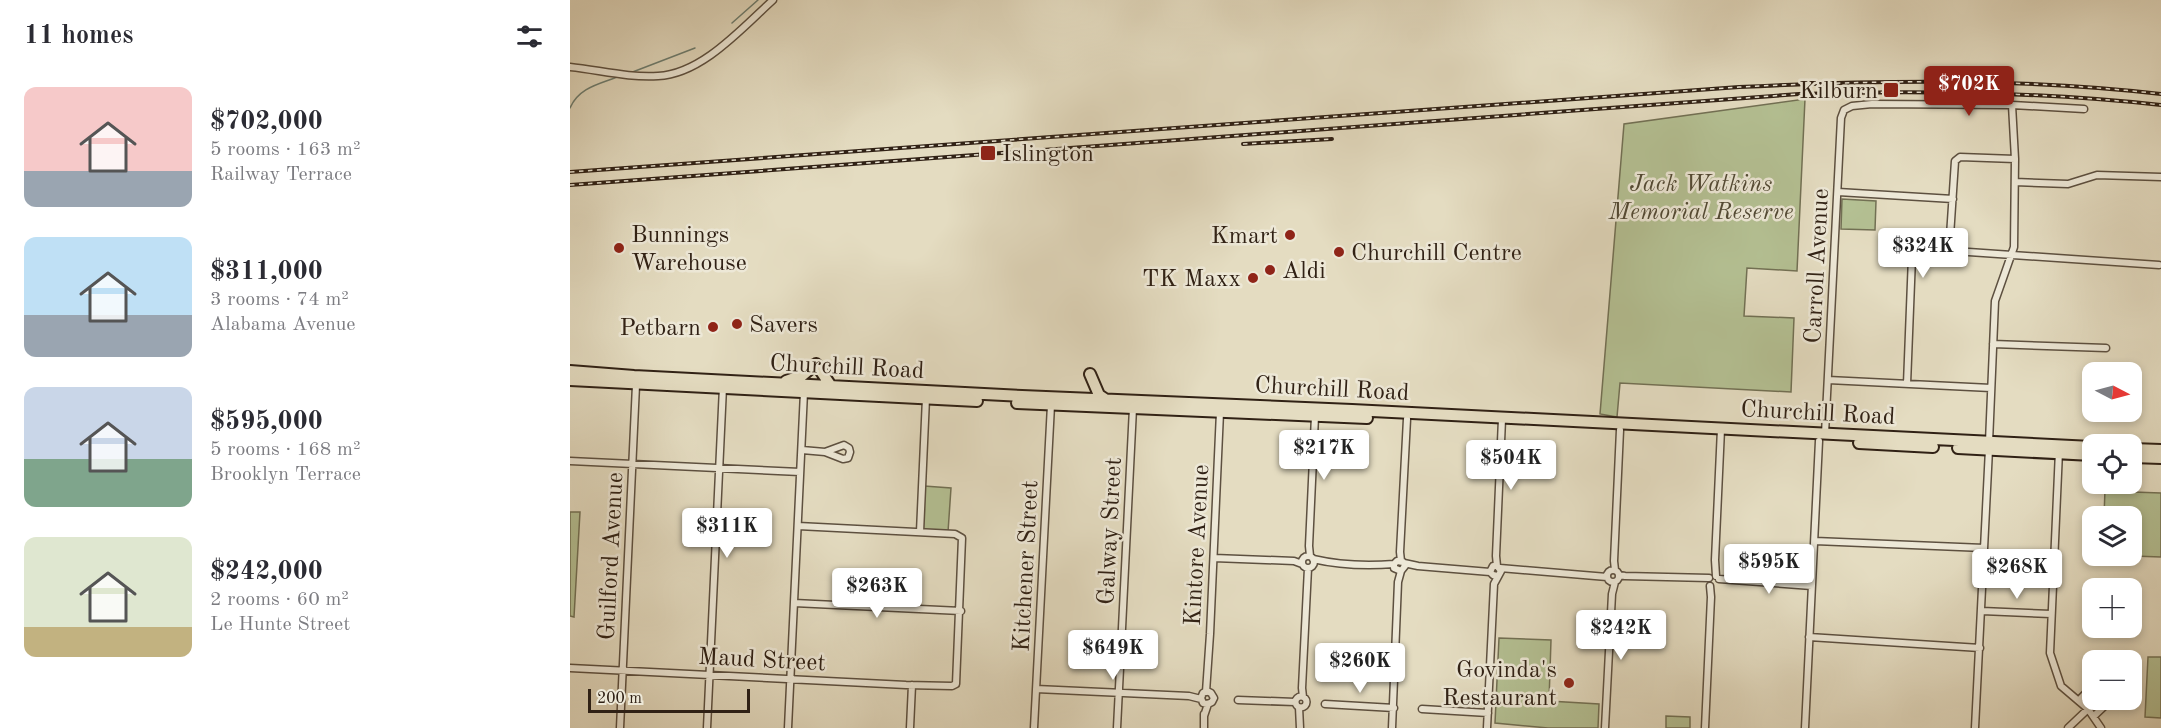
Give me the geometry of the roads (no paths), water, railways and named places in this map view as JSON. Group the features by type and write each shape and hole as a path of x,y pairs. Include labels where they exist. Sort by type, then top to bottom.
{"main road":[{"path":"780,384 803,375 816,364 831,386"},
{"name":"Churchill Road","path":"570,371 723,385 804,398 926,394 1105,399 1620,430 1721,432"},
{"path":"1090,374 1099,395 1105,399"},
{"name":"Churchill Road","path":"570,380 636,385 831,386 1051,405 1407,419 1586,422 1721,432 1989,446 2082,448"},
{"path":"1586,422 1586,424 1606,429"},
{"name":"Churchill Road","path":"2059,449 2082,453"},
{"path":"2142,449 2161,450"},
{"path":"2142,457 2161,458"}],"street":[{"path":"570,67 632,75 667,76 694,67 709,57 773,0"},
{"name":"Carroll Avenue","path":"1805,728 1812,586 1828,380 1841,118 1844,110 1852,106 1872,104 2012,105"},
{"path":"1975,728 1995,301 2013,254 2015,159 2012,105 2084,109"},
{"path":"1949,251 1955,161 1960,157 2015,159"},
{"path":"2015,182 2068,184 2097,175 2161,177"},
{"path":"1838,192 1953,199"},
{"path":"1907,384 1912,257 1915,251 1925,249 2013,254 2159,265"},
{"path":"1993,344 2106,348"},
{"path":"1828,380 1991,388"},
{"name":"Guilford Avenue","path":"620,728 636,385"},
{"path":"706,728 723,385"},
{"path":"920,532 926,394"},
{"path":"788,728 804,398"},
{"name":"Kitchener Street","path":"1034,728 1051,405"},
{"name":"Galway Street","path":"1117,728 1133,408"},
{"name":"Kintore Avenue","path":"1204,728 1220,412"},
{"path":"1300,728 1315,416"},
{"path":"1392,728 1407,419"},
{"path":"1487,728 1502,422"},
{"path":"1605,728 1620,430"},
{"path":"1706,728 1721,432"},
{"path":"2059,449 2050,653 2061,686 2082,703"},
{"path":"802,450 825,452"},
{"path":"570,461 800,472"},
{"path":"794,603 961,611 963,538 958,534 798,526"},
{"path":"1815,541 1984,548"},
{"path":"1214,558 1728,580 1812,586"},
{"path":"1982,610 2051,614"},
{"name":"Maud Street","path":"570,668 952,686 958,681 961,611"},
{"path":"1809,638 1980,648"},
{"path":"910,728 912,685"},
{"path":"1036,688 1205,697"},
{"path":"2079,700 2082,697"},
{"path":"1238,700 1300,702"},
{"path":"1325,704 1394,708"},
{"path":"1422,710 1488,713"},
{"path":"2068,728 2087,710"},
{"path":"2089,710 2101,728"},
{"path":"2094,716 2100,710"}],"waterway":[{"path":"732,23 758,0"},
{"path":"630,73 695,48"},
{"path":"570,108 579,95 585,91 620,76"}],"railway":[{"path":"570,172 1739,87 1950,82 2056,85 2161,94"},
{"path":"570,185 1799,94 1980,93 2071,97 2161,105"},
{"path":"1243,144 1332,139"}],"place":[{"name":"Kilburn","path":"1891,90"},
{"name":"Islington","path":"988,153"},
{"name":"Kmart","path":"1290,235"},
{"name":"Bunnings Warehouse","path":"619,248"},
{"name":"Churchill Centre","path":"1339,252"},
{"name":"Aldi","path":"1270,270"},
{"name":"TK Maxx","path":"1253,278"},
{"name":"Savers","path":"737,324"},
{"name":"Petbarn","path":"713,327"},
{"name":"Govinda's Restaurant","path":"1569,683"}],"park label":[{"name":"Jack Watkins Memorial Reserve","path":"1701,197"}]}
